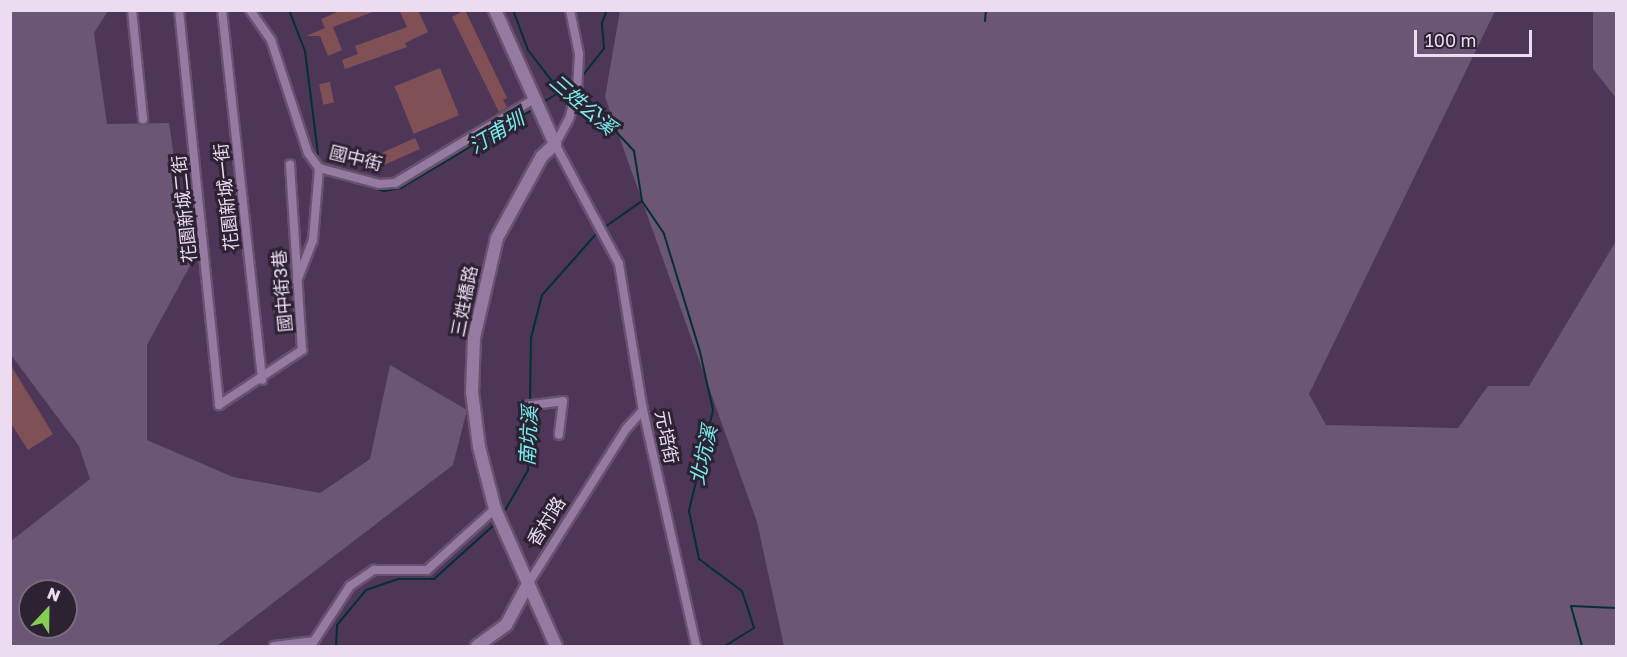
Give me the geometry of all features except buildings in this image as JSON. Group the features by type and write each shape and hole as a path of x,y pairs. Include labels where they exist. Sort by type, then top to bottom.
{"street":[{"path":"132,10 143,119"},
{"name":"花園新城二街","path":"179,10 219,405"},
{"name":"花園新城一街","path":"222,10 262,380"},
{"name":"國中街","path":"250,10 271,40 308,153 319,168 379,184 395,183 534,99"},
{"path":"495,10 555,144"},
{"name":"三姓橋路","path":"528,584 495,509 473,403 474,339 497,238 542,156 555,144 569,119 577,91 579,54 570,10"},
{"name":"元培街","path":"555,144 608,240 622,277 643,410 695,644"},
{"name":"國中街3巷","path":"219,405 262,380 302,350 296,285 290,164"},
{"path":"296,285 313,240 319,168"},
{"path":"524,406 563,401 558,435"},
{"name":"香村路","path":"477,646 506,625 528,584 626,429 643,410"},
{"path":"274,646 314,641 350,586 362,577 394,567 427,570 495,509"},
{"path":"528,584 556,646"}],"shaded area":[{"path":"10,11 108,11 94,33 107,124 169,123 190,266 147,345 147,440 233,477 320,493 370,459 390,365 467,410 453,465 217,646 11,646 11,541 90,479 79,446 11,355"},
{"path":"620,11 1495,11 1309,394 1326,425 1458,428 1488,386 1529,386 1616,241 1616,646 784,646 757,522 605,97"},
{"path":"1593,11 1616,11 1616,98 1593,69"}],"waterway":[{"name":"汀甫圳","path":"289,10 305,51 318,154"},
{"name":"三姓公溪","path":"513,10 528,50 555,85 573,98"},
{"name":"汀甫圳","path":"580,79 604,48 602,23 607,10"},
{"path":"985,21 986,10"},
{"name":"汀甫圳","path":"542,103 575,82"},
{"name":"北坑溪","path":"577,101 607,122 634,151 642,201 664,234 700,352 713,410 689,511 699,559 742,591 754,628 725,646"},
{"name":"汀甫圳","path":"337,178 384,191 401,188 535,108"},
{"name":"南坑溪","path":"602,229 642,201"},
{"name":"南坑溪","path":"530,401 531,338 542,295 598,232"},
{"name":"南坑溪","path":"503,514 528,470 530,407"},
{"name":"南坑溪","path":"336,646 337,625 366,590 398,579 434,579 496,523"},
{"path":"1582,646 1571,606 1616,608"}]}
